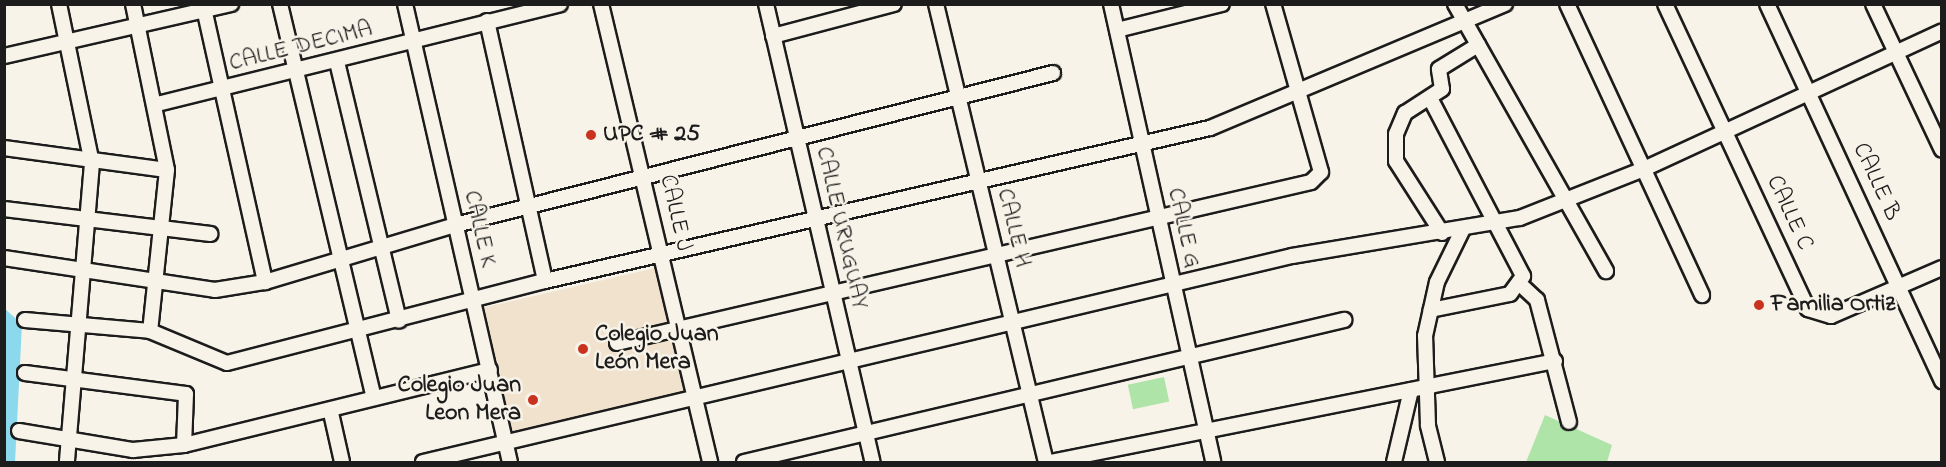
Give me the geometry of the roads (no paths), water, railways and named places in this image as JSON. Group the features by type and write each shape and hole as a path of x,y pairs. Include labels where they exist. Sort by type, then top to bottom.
{"street":[{"path":"59,4 92,163 67,462"},
{"path":"133,4 157,104 167,170 158,278 150,332"},
{"path":"4,56 69,45 204,8 231,4"},
{"path":"280,4 338,261 374,398"},
{"name":"CALLE K","path":"405,4 510,462"},
{"name":"CALLE DECIMA","path":"157,104 222,91 486,21 560,4"},
{"name":"CALLE J","path":"601,4 697,397 710,462"},
{"name":"CALLE URUGUAY","path":"766,4 873,462"},
{"path":"773,36 894,4"},
{"name":"CALLE H","path":"936,4 1048,462"},
{"name":"CALLE G","path":"1111,4 1140,143 1213,462"},
{"path":"1117,30 1222,4"},
{"path":"617,343 997,255 1156,214 1311,182 1321,172 1273,4"},
{"path":"1455,4 1606,271"},
{"path":"25,320 150,332 227,363 399,321 545,281 662,257 1210,128 1505,4"},
{"path":"1567,4 1702,295"},
{"name":"CALLE C","path":"1665,4 1811,311 1830,316 1941,268"},
{"name":"CALLE B","path":"1767,4 1901,286 1941,381"},
{"path":"1872,4 1941,149"},
{"path":"204,8 265,282"},
{"path":"486,21 531,207 545,281"},
{"path":"423,462 1292,256 1442,233 1498,222 1569,202 1941,31"},
{"path":"1442,233 1395,157 1404,114 1442,89 1439,69 1478,45"},
{"path":"337,62 399,321"},
{"path":"4,258 158,278 215,290 265,282 455,225 1053,72"},
{"path":"1430,98 1498,222 1522,271 1521,285 1510,294 1431,310"},
{"path":"4,148 92,163 167,170"},
{"path":"4,209 162,224 210,234"},
{"path":"1437,462 1427,387 1431,310 1437,282 1462,229"},
{"path":"1521,285 1537,300 1555,361 1569,422"},
{"path":"744,462 1033,397 1187,354 1344,320"},
{"path":"1048,462 1206,435 1555,361"},
{"path":"19,431 133,450 184,445 331,413 374,398 490,370"},
{"path":"25,373 186,394 184,445"},
{"path":"1394,462 1411,390"},
{"path":"331,413 342,462"}],"water":[{"path":"5,309 22,324 15,462 5,462"}],"place":[{"name":"UPC # 25","path":"591,135"},
{"name":"Familia Ortiz","path":"1759,305"},
{"name":"Colegio Juan León Mera","path":"583,349"},
{"name":"Colegio Juan Leon Mera","path":"533,400"}]}
